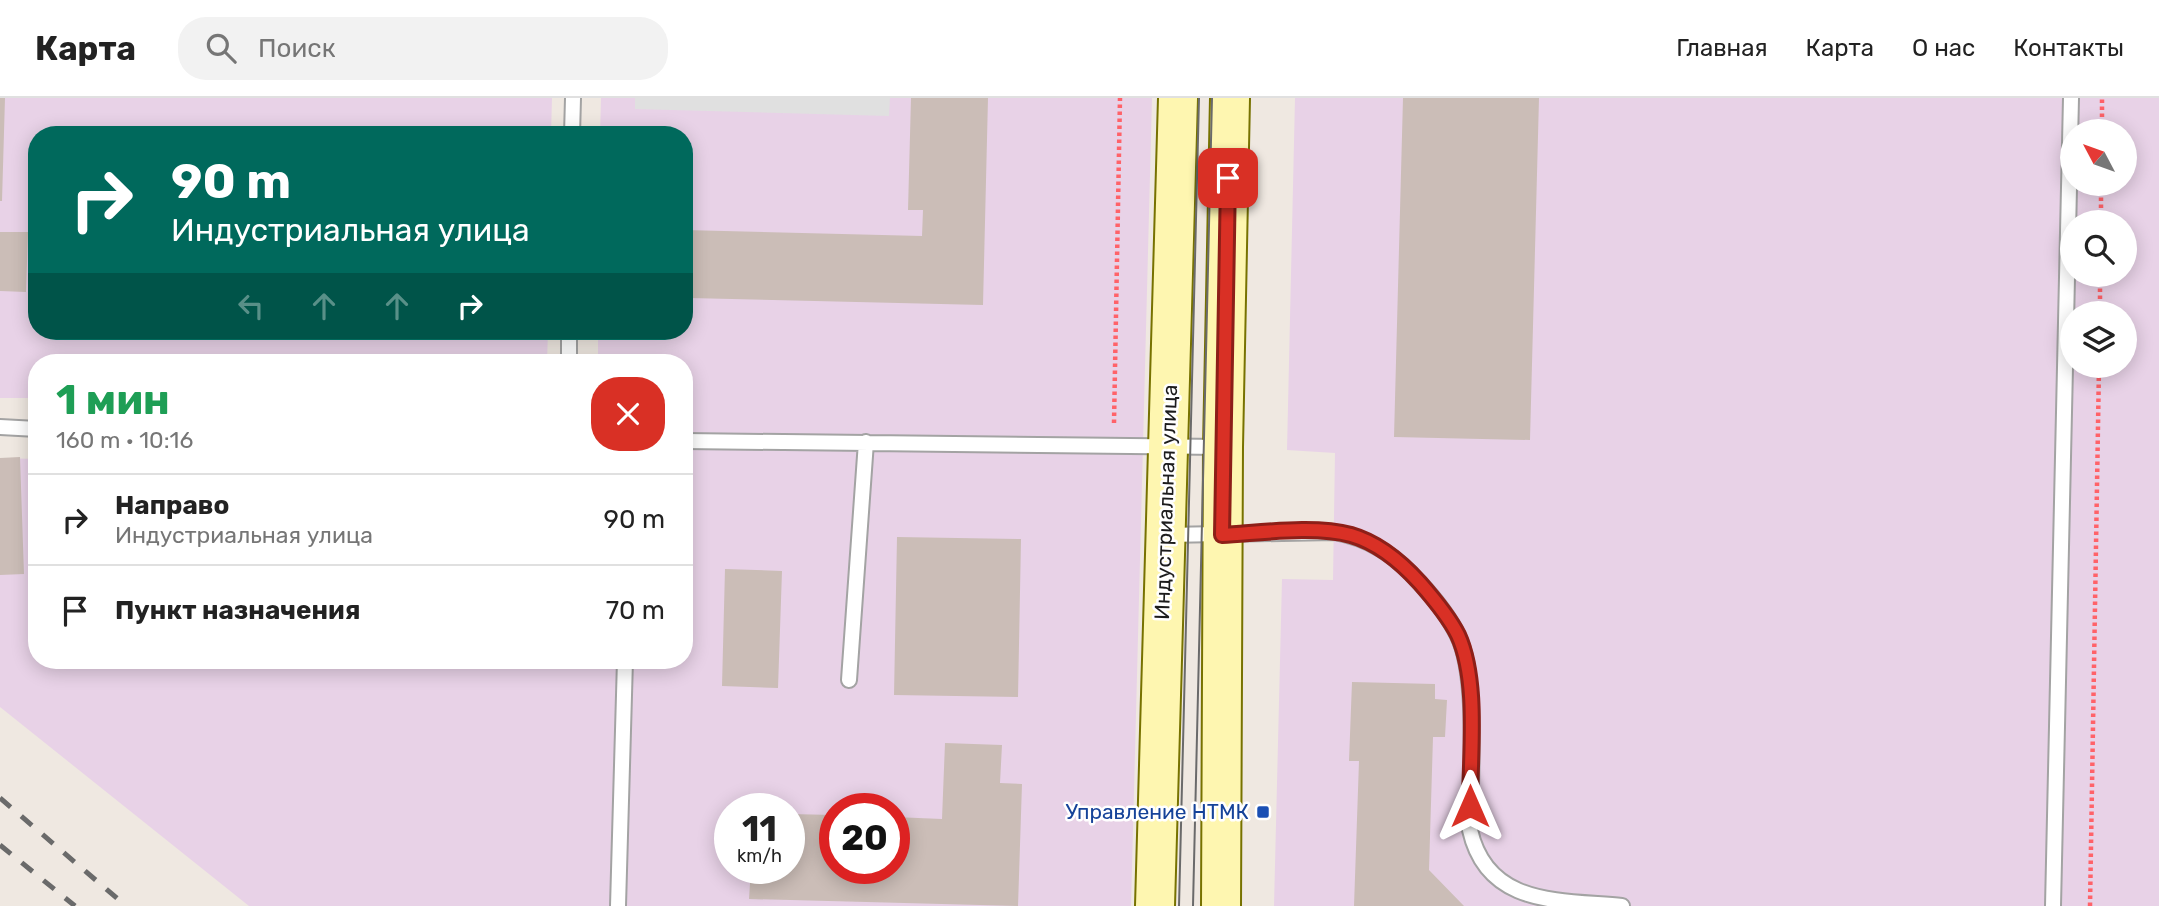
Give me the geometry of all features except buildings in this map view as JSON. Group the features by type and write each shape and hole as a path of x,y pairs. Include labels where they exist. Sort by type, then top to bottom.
{"main road":[{"name":"Индустриальная улица","path":"1155,906 1178,98"},
{"path":"1221,906 1222,535 1230,98"}],"lane":[{"path":"572,126 573,98"},
{"path":"2053,906 2071,98"},
{"path":"0,428 28,429"},
{"path":"693,441 1223,447"},
{"path":"849,680 866,442"},
{"path":"1164,535 1334,532 1352,535 1377,546 1403,564 1442,610 1458,634 1464,652 1469,685 1470,830 1474,850 1485,868 1503,885 1528,897 1622,906"},
{"path":"618,906 625,669"}],"path":[{"path":"1114,445 1120,98"},
{"path":"2102,98 2102,119"},
{"path":"2090,906 2099,378"}],"shaded area":[{"path":"0,98 552,98 551,126 28,126 28,340 548,340 547,354 28,354 28,398 0,398"},
{"path":"601,98 1152,98 1131,906 249,906 0,707 0,458 28,459 28,669 693,669 693,354 598,354 598,340 693,340 693,126 600,126"},
{"path":"635,98 890,98 889,116 635,109"},
{"path":"1295,98 2159,98 2159,906 1274,906 1282,579 1333,580 1335,453 1287,450"}],"tram line":[{"path":"1179,906 1199,98"},
{"path":"1193,906 1212,98"}],"railway":[{"path":"0,798 126,906"},
{"path":"0,845 75,906"}],"place":[{"name":"Управление НТМК","path":"1263,812"}],"route":[{"path":"1228,178 1222,535 1334,532 1352,535 1377,546 1403,564 1442,610 1458,634 1464,652 1469,671 1470,806"}]}
